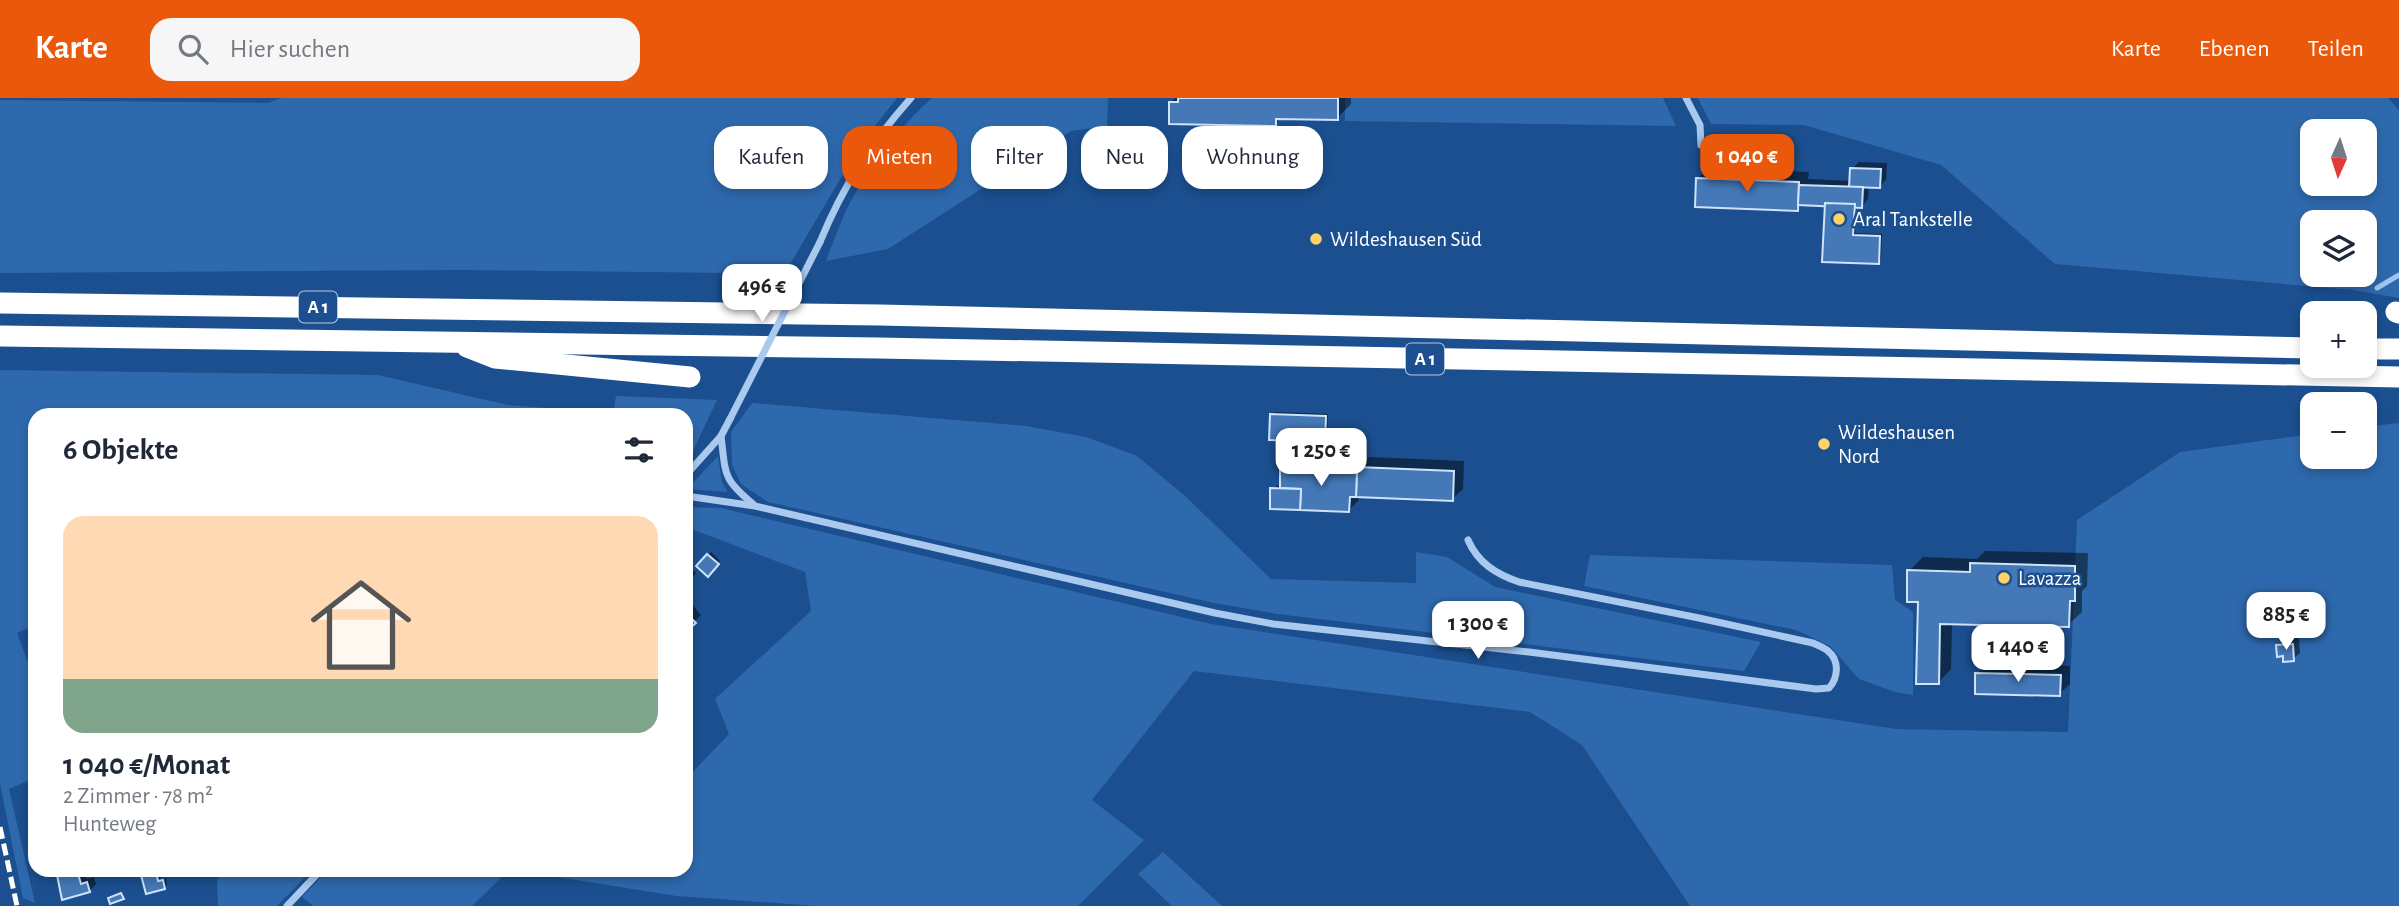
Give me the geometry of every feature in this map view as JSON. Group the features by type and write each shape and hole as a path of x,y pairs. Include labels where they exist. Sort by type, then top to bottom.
{"highway":[{"name":"A 1","path":"0,303 894,316 2300,348"},
{"name":"A 1","path":"0,336 452,341 2399,377"},
{"path":"452,341 495,358 690,377"},
{"path":"2377,349 2399,349"}],"street":[{"path":"693,467 721,436 820,242 838,198 871,147 911,98"},
{"path":"1686,98 1700,125 1701,145"},
{"path":"721,436 728,480 755,506"},
{"path":"693,496 755,506 1215,613 1273,624 1530,652 1816,689 1829,688 1834,682 1837,668 1834,659 1828,651 1812,643 1518,582 1494,573 1472,549 1468,540"},
{"path":"287,906 314,877"}],"shaded area":[{"path":"281,98 897,98 875,126 842,126 842,176 789,266 735,273 462,270 0,273 0,100 268,103"},
{"path":"932,98 1108,98 1107,126 1081,126 1081,130 1067,134 1067,126 971,126 971,189 981,189 888,249 826,261 847,208 858,189 957,189 957,126 904,126"},
{"path":"1345,98 1663,98 1676,126 1345,121"},
{"path":"1698,98 2388,98 2399,110 2399,298 2319,287 2377,287 2377,210 2300,210 2300,285 2055,264 1941,165 1804,125 1711,124"},
{"path":"0,370 378,375 508,405 547,408 28,408 28,628 17,633 28,662 28,781 9,789 35,903 23,898 0,784"},
{"path":"616,396 717,400 693,451 693,408 614,408"},
{"path":"752,403 1026,426 1086,437 1137,456 1184,495 1271,579 1416,583 1416,552 1447,557 1495,587 1761,642 1744,671 1278,614 1214,603 768,502 741,484 732,465 731,432"},
{"path":"2399,423 2399,906 1690,906 1582,745 1530,712 1194,671 1092,800 1144,840 1078,906 817,906 676,896 558,877 693,877 693,772 729,734 715,699 811,611 805,572 693,530 693,507 721,508 1211,624 1896,729 2068,732 2077,520 2180,452 2300,436 2300,469 2377,469 2377,426"},
{"path":"718,456 722,482 728,492 693,489 693,483"},
{"path":"1590,555 1892,565 1895,600 1913,612 1913,695 1895,692 1859,679 1830,646 1796,630 1584,586"},
{"path":"1163,852 1222,906 1172,906 1138,874"},
{"path":"219,877 305,877 277,906 218,906"},
{"path":"321,877 502,877 472,906 313,906 302,897"}],"building":[{"path":"1178,98 1338,98 1338,120 1276,119 1276,126 1169,124 1169,102 1178,102"},
{"path":"1850,168 1881,169 1880,188 1849,187"},
{"path":"1696,178 1799,182 1798,211 1695,207"},
{"path":"1799,185 1863,187 1862,208 1798,205"},
{"name":"Aral Tankstelle","path":"1825,203 1855,204 1853,235 1880,236 1879,264 1822,262"},
{"path":"1270,414 1326,416 1324,474 1296,473 1297,441 1269,440"},
{"path":"1357,467 1454,471 1453,501 1356,497"},
{"path":"1280,468 1357,471 1356,497 1350,497 1349,512 1300,510 1301,489 1280,488"},
{"path":"1270,488 1301,489 1300,510 1270,509"},
{"path":"707,554 719,564 708,577 696,566"},
{"path":"1970,563 2075,566 2075,601 2070,601 2069,627 1940,624 1939,684 1916,684 1918,602 1907,602 1907,570 1970,572"},
{"path":"2293,644 2294,661 2283,662 2283,656 2277,657 2276,645"},
{"path":"1975,673 2061,675 2060,696 1975,694"},
{"path":"57,877 79,877 81,884 87,882 90,892 62,900"},
{"path":"142,877 157,877 158,881 163,880 165,889 146,894"},
{"path":"121,893 124,899 110,904 108,898"}],"waterway":[{"path":"2377,288 2399,275"}],"railway":[{"path":"0,827 17,906"}],"place":[{"name":"Aral Tankstelle","path":"1839,219"},
{"name":"Wildeshausen Süd","path":"1316,239"},
{"name":"Wildeshausen Nord","path":"1824,444"},
{"name":"Lavazza","path":"2004,578"}]}
